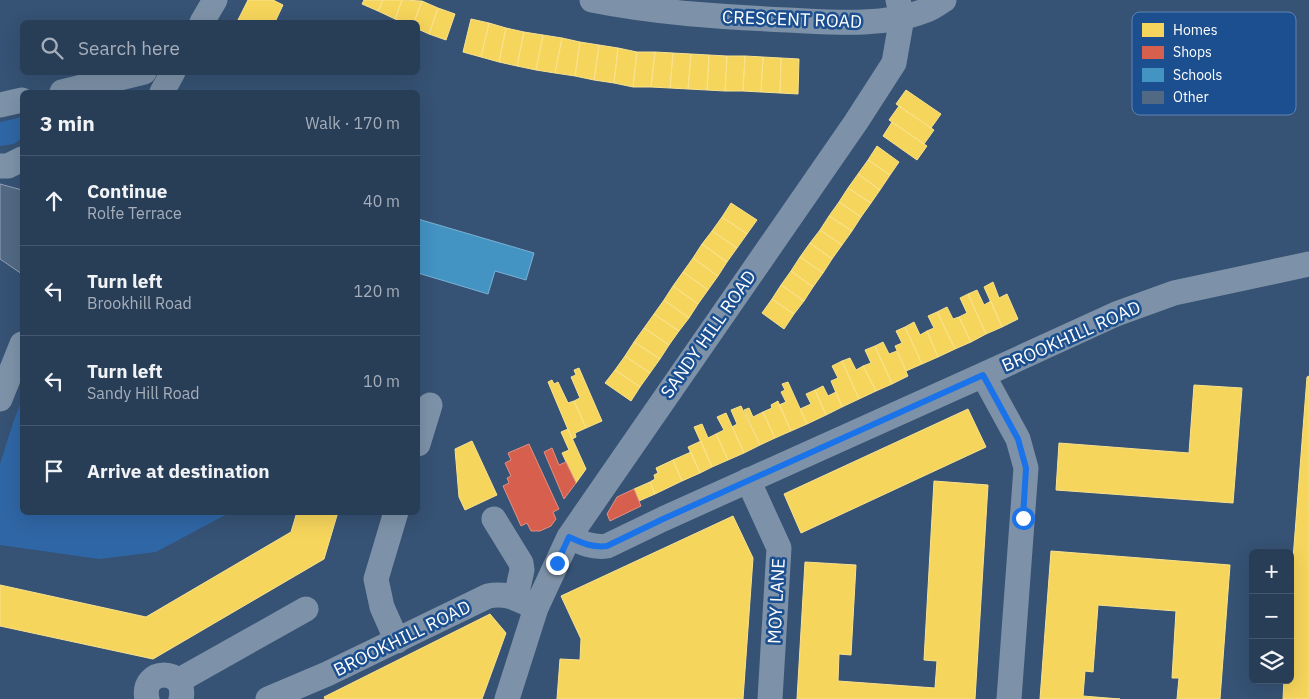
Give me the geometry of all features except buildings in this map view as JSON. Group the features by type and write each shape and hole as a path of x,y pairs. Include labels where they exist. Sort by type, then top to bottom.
{"street":[{"path":"203,20 215,0"},
{"name":"CRESCENT ROAD","path":"592,0 717,17 828,22 872,22 900,8"},
{"path":"900,8 924,11 944,0"},
{"name":"SANDY HILL ROAD","path":"507,699 526,603 569,537 856,122 894,63 900,8"},
{"path":"70,90 132,75"},
{"path":"0,105 20,100"},
{"path":"0,166 8,166 20,160"},
{"name":"BROOKHILL ROAD","path":"569,537 598,547 607,546 748,480 1140,304 1174,293 1309,264"},
{"path":"0,399 20,349"},
{"path":"983,375 1018,439 1026,468 1009,699"},
{"path":"420,438 430,405"},
{"name":"MOY LANE","path":"748,480 779,548 770,699"},
{"path":"395,515 376,579 382,607 398,641"},
{"path":"494,519 521,563 526,603"},
{"name":"BROOKHILL ROAD","path":"268,699 398,641 488,596 499,594 526,603"},
{"path":"147,699 147,686 156,676 172,676 180,690 306,609"}],"shaded area":[{"path":"20,117 20,140 14,144 0,146 0,122"},
{"path":"20,404 20,515 225,515 156,552 99,559 0,545 0,464"}],"route":[{"path":"557,563 569,537 598,547 607,546 983,375 1018,439 1026,468 1023,518"}]}
